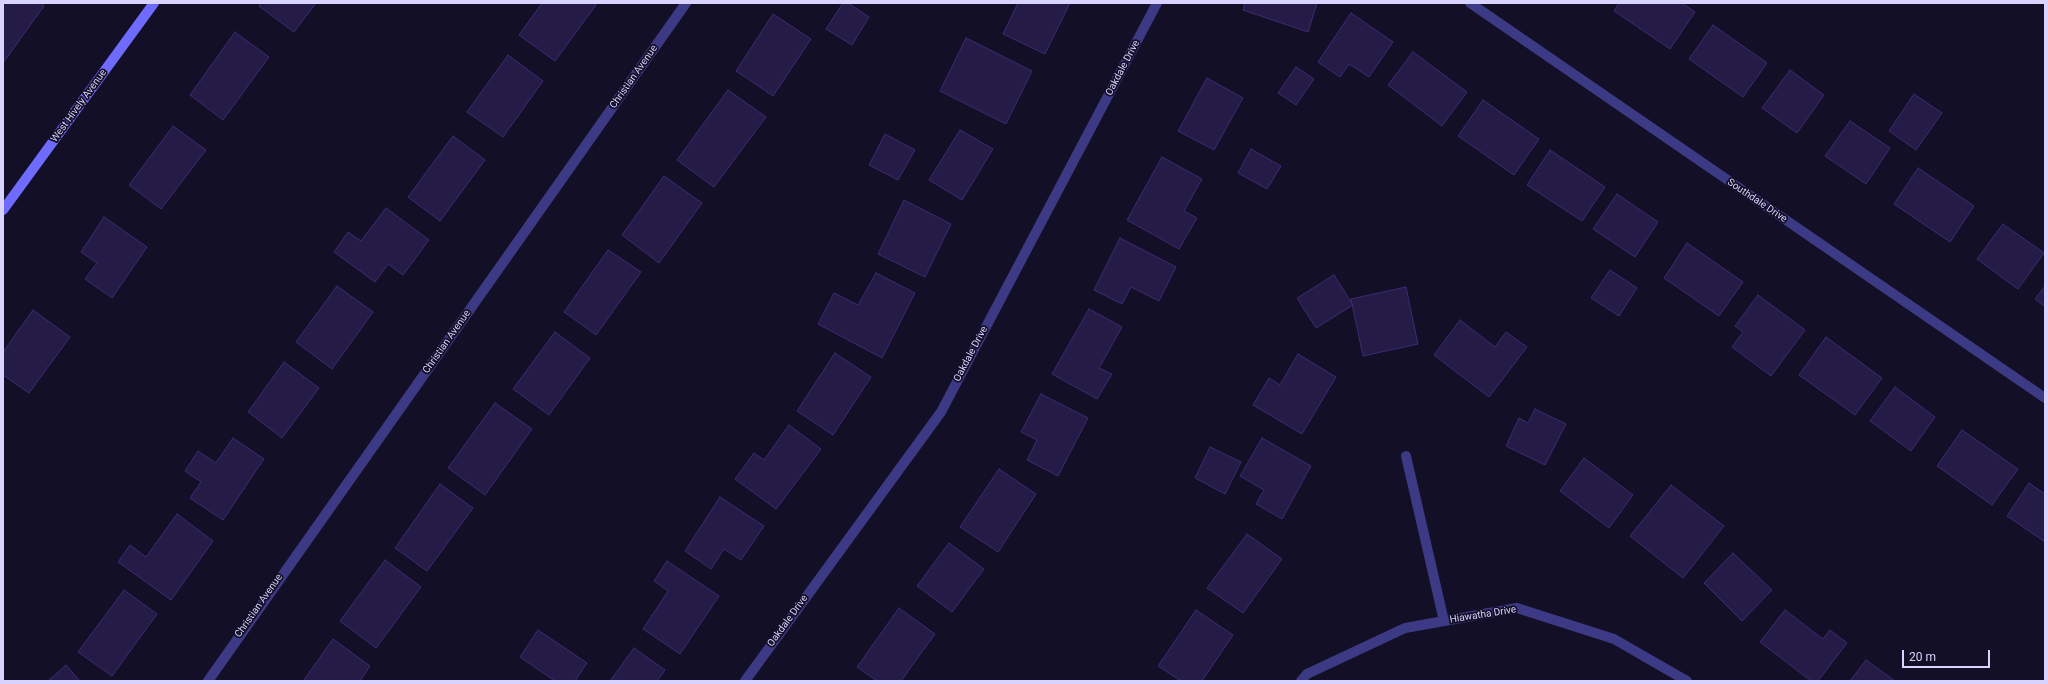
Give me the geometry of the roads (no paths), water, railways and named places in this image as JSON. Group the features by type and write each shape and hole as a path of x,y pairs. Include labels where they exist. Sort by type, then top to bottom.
{"street":[{"name":"West Hively Avenue","path":"3,210 154,3"},
{"name":"Christian Avenue","path":"208,681 686,3"},
{"name":"Oakdale Drive","path":"745,681 941,412 1157,3"},
{"name":"Southdale Drive","path":"1470,3 2045,398"},
{"path":"1406,456 1444,621"},
{"name":"Hiawatha Drive","path":"1301,681 1307,674 1405,628 1517,608 1614,639 1687,681"}]}
